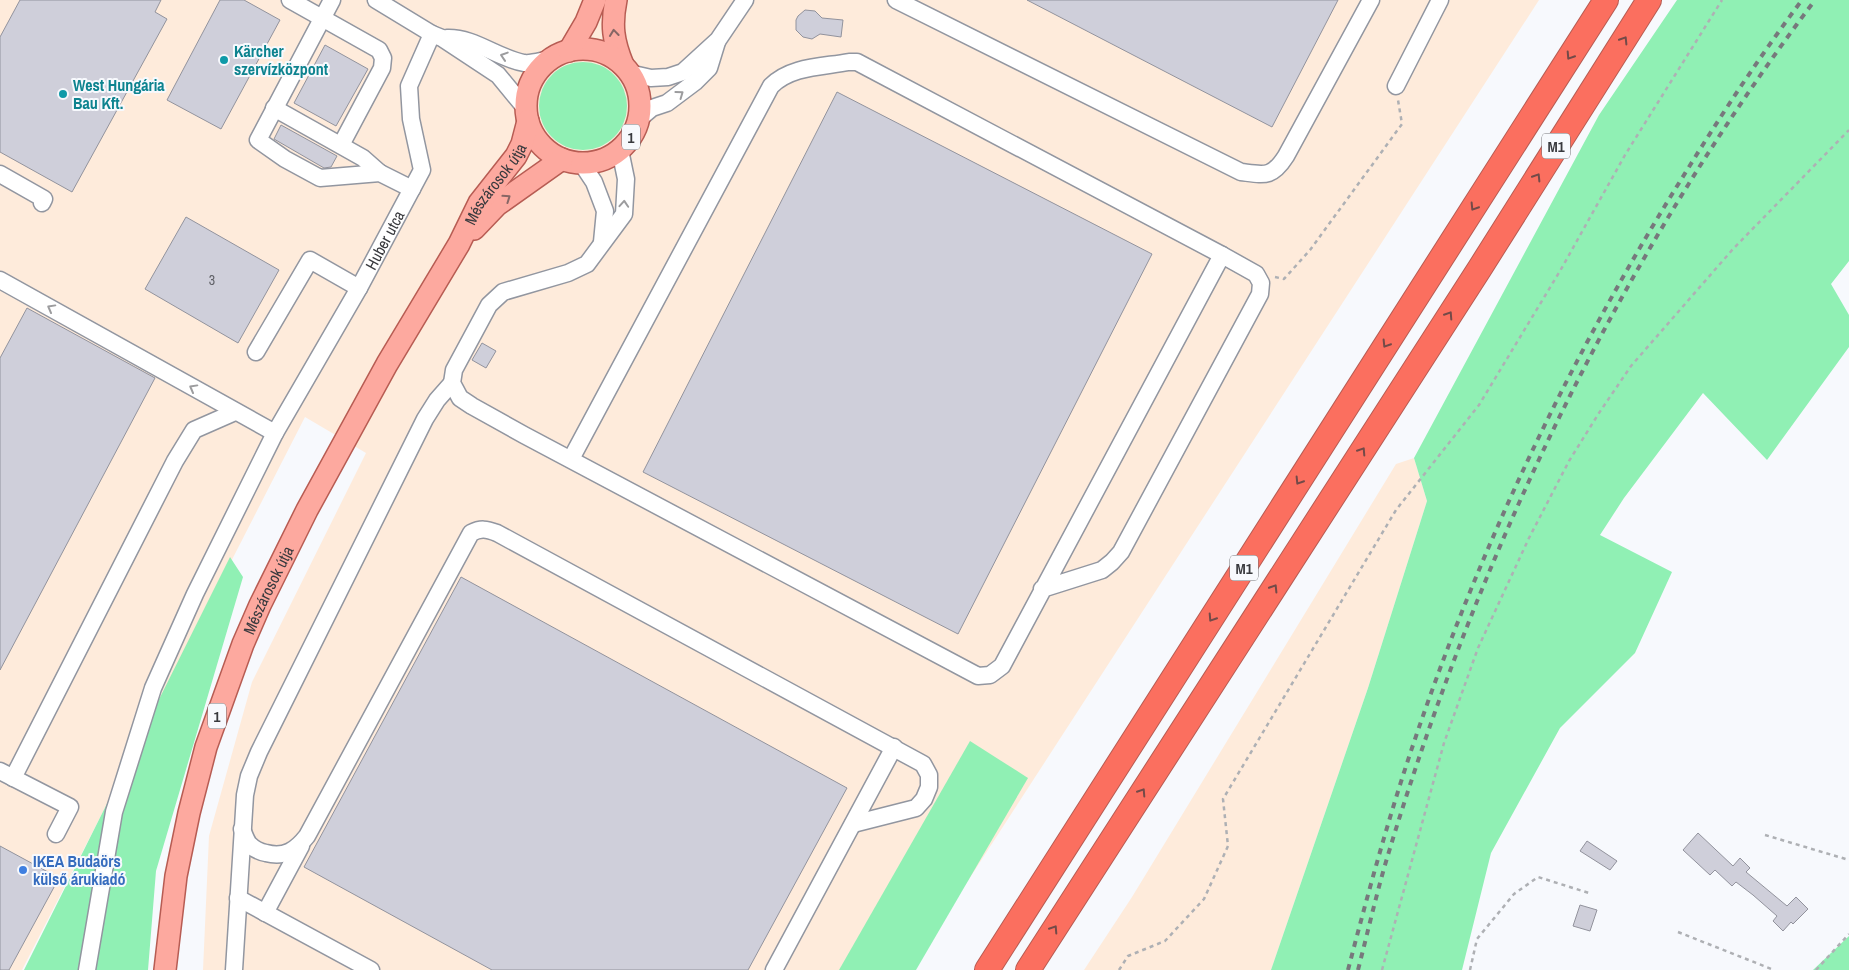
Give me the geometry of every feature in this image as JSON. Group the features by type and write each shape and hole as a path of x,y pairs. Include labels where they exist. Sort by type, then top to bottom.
{"highway":[{"name":"M1","path":"987,970 1606,0"},
{"name":"M1","path":"1028,970 1480,268 1649,0"}],"main road":[{"name":"Mészárosok útja","path":"165,970 176,876 189,813 206,747 243,644 267,590 307,510 387,364 459,244 479,203 516,156 522,144 530,86 535,76 560,55 586,22 595,0"},
{"name":"Mészárosok útja","path":"527,115 533,134 540,144 550,153 572,161 602,160 620,150 629,141 639,119 639,95 615,45 612,27 616,0"},
{"path":"560,55 583,49 598,51 611,56 626,69"},
{"name":"Mészárosok útja","path":"459,244 497,205 572,161"}],"street":[{"path":"290,0 379,50 383,58 382,68 341,145"},
{"path":"332,0 258,140 285,159 320,178 380,173"},
{"path":"376,0 498,75 527,115"},
{"path":"626,69 651,78 668,77 683,72 718,40 745,0"},
{"path":"896,0 1241,172 1263,175 1278,169 1371,0"},
{"path":"1396,86 1440,0"},
{"path":"437,36 460,38 499,55 526,63 560,55"},
{"name":"Huber utca","path":"87,970 114,812 152,688 195,594 275,433 359,288 422,170 411,119 410,86 437,36"},
{"path":"639,119 652,108 667,103 695,82 709,68 718,40"},
{"path":"571,459 771,86 778,79 791,72 857,62 874,69 1222,255 1256,274 1260,283 1260,294 1121,552 1102,570 1042,589"},
{"path":"274,108 363,158 380,173 412,189"},
{"path":"234,970 245,795 249,776 259,752 425,419 437,400 452,383 454,370 488,305 503,292 568,273 587,264 624,214 626,179 620,150"},
{"path":"572,161 594,182 605,211 601,246"},
{"path":"0,174 44,199 42,203"},
{"path":"452,383 460,398 472,406 978,676 990,675 1002,666 1222,255"},
{"path":"256,352 310,260 359,288"},
{"path":"0,280 275,433"},
{"path":"56,834 70,807 7,774 175,461 194,430 235,412"},
{"path":"265,913 471,534 479,529 487,529 497,533 923,764 929,775 929,787 924,799 916,808 853,824"},
{"path":"774,970 894,747"},
{"path":"242,829 249,844 260,852 274,855 287,854 299,846 307,836"},
{"path":"238,898 371,970"}],"path":[{"path":"1119,970 1128,956 1165,941 1204,899 1228,846 1223,799 1396,510 1479,405 1560,271 1625,154 1722,0"},
{"path":"1256,274 1284,279 1310,250 1402,124 1396,86"},
{"path":"1382,970 1444,744 1478,648 1529,538 1569,461 1631,366 1733,248 1849,130"},
{"path":"1765,835 1849,860"},
{"path":"1470,970 1477,939 1514,894 1538,877 1589,893"},
{"path":"1678,932 1774,970"},
{"path":"1816,970 1849,934"}],"shaded area":[{"path":"0,0 1539,0 910,970 203,970 209,836 252,682 366,453 305,417 22,970 0,970"},
{"path":"1414,458 1427,501 1368,688 1271,970 1084,970 1132,897 1396,464"}],"green space":[{"path":"1677,0 1849,0 1849,261 1831,284 1849,315 1849,347 1767,460 1703,393 1624,498 1600,535 1672,572 1635,653 1560,728 1491,853 1462,970 1271,970 1368,688 1427,501 1414,458 1599,115"},
{"path":"574,62 592,62 608,69 620,81 627,97 627,115 620,131 608,143 592,150 574,150 558,143 546,131 539,115 539,97 546,81 558,69"},
{"path":"230,557 243,577 156,871 148,970 24,970"},
{"path":"970,741 1028,778 916,970 839,970"},
{"path":"1849,936 1849,970 1813,970"}],"building":[{"name":"West Hungária Bau Kft.","path":"20,0 161,0 155,12 167,19 72,192 0,152 0,37"},
{"name":"Kärcher szervízközpont","path":"220,0 244,0 280,20 221,129 167,100"},
{"path":"1027,0 1338,0 1272,127"},
{"path":"805,10 815,11 822,18 843,20 841,37 820,34 812,39 803,37 796,30 796,20"},
{"path":"325,45 368,69 336,126 294,103"},
{"path":"837,92 1152,254 958,634 643,472"},
{"path":"281,125 337,156 331,167 324,168 274,139"},
{"path":"186,217 279,270 238,343 145,289"},
{"path":"27,308 155,378 0,670 0,358"},
{"path":"482,343 496,351 486,368 472,360"},
{"path":"461,577 847,788 748,970 492,970 304,867"},
{"path":"1698,833 1733,866 1740,858 1750,868 1746,872 1787,906 1796,897 1808,909 1783,931 1773,921 1777,916 1753,895 1736,882 1732,886 1715,870 1710,875 1683,850"},
{"path":"1587,841 1617,861 1610,870 1580,851"},
{"path":"0,846 59,878 9,970 0,970"},
{"path":"1580,905 1597,910 1590,931 1573,926"}],"railway":[{"path":"1348,970 1394,805 1437,676 1497,528 1530,455 1603,313 1643,243 1727,108 1802,0"},
{"path":"1358,970 1385,865 1422,749 1464,635 1510,523 1561,413 1618,305 1678,200 1744,99 1815,0"}],"place":[{"name":"Kärcher szervízközpont","path":"224,60"},
{"name":"West Hungária Bau Kft.","path":"63,94"},
{"name":"IKEA Budaörs külső árukiadó","path":"23,870"}]}
